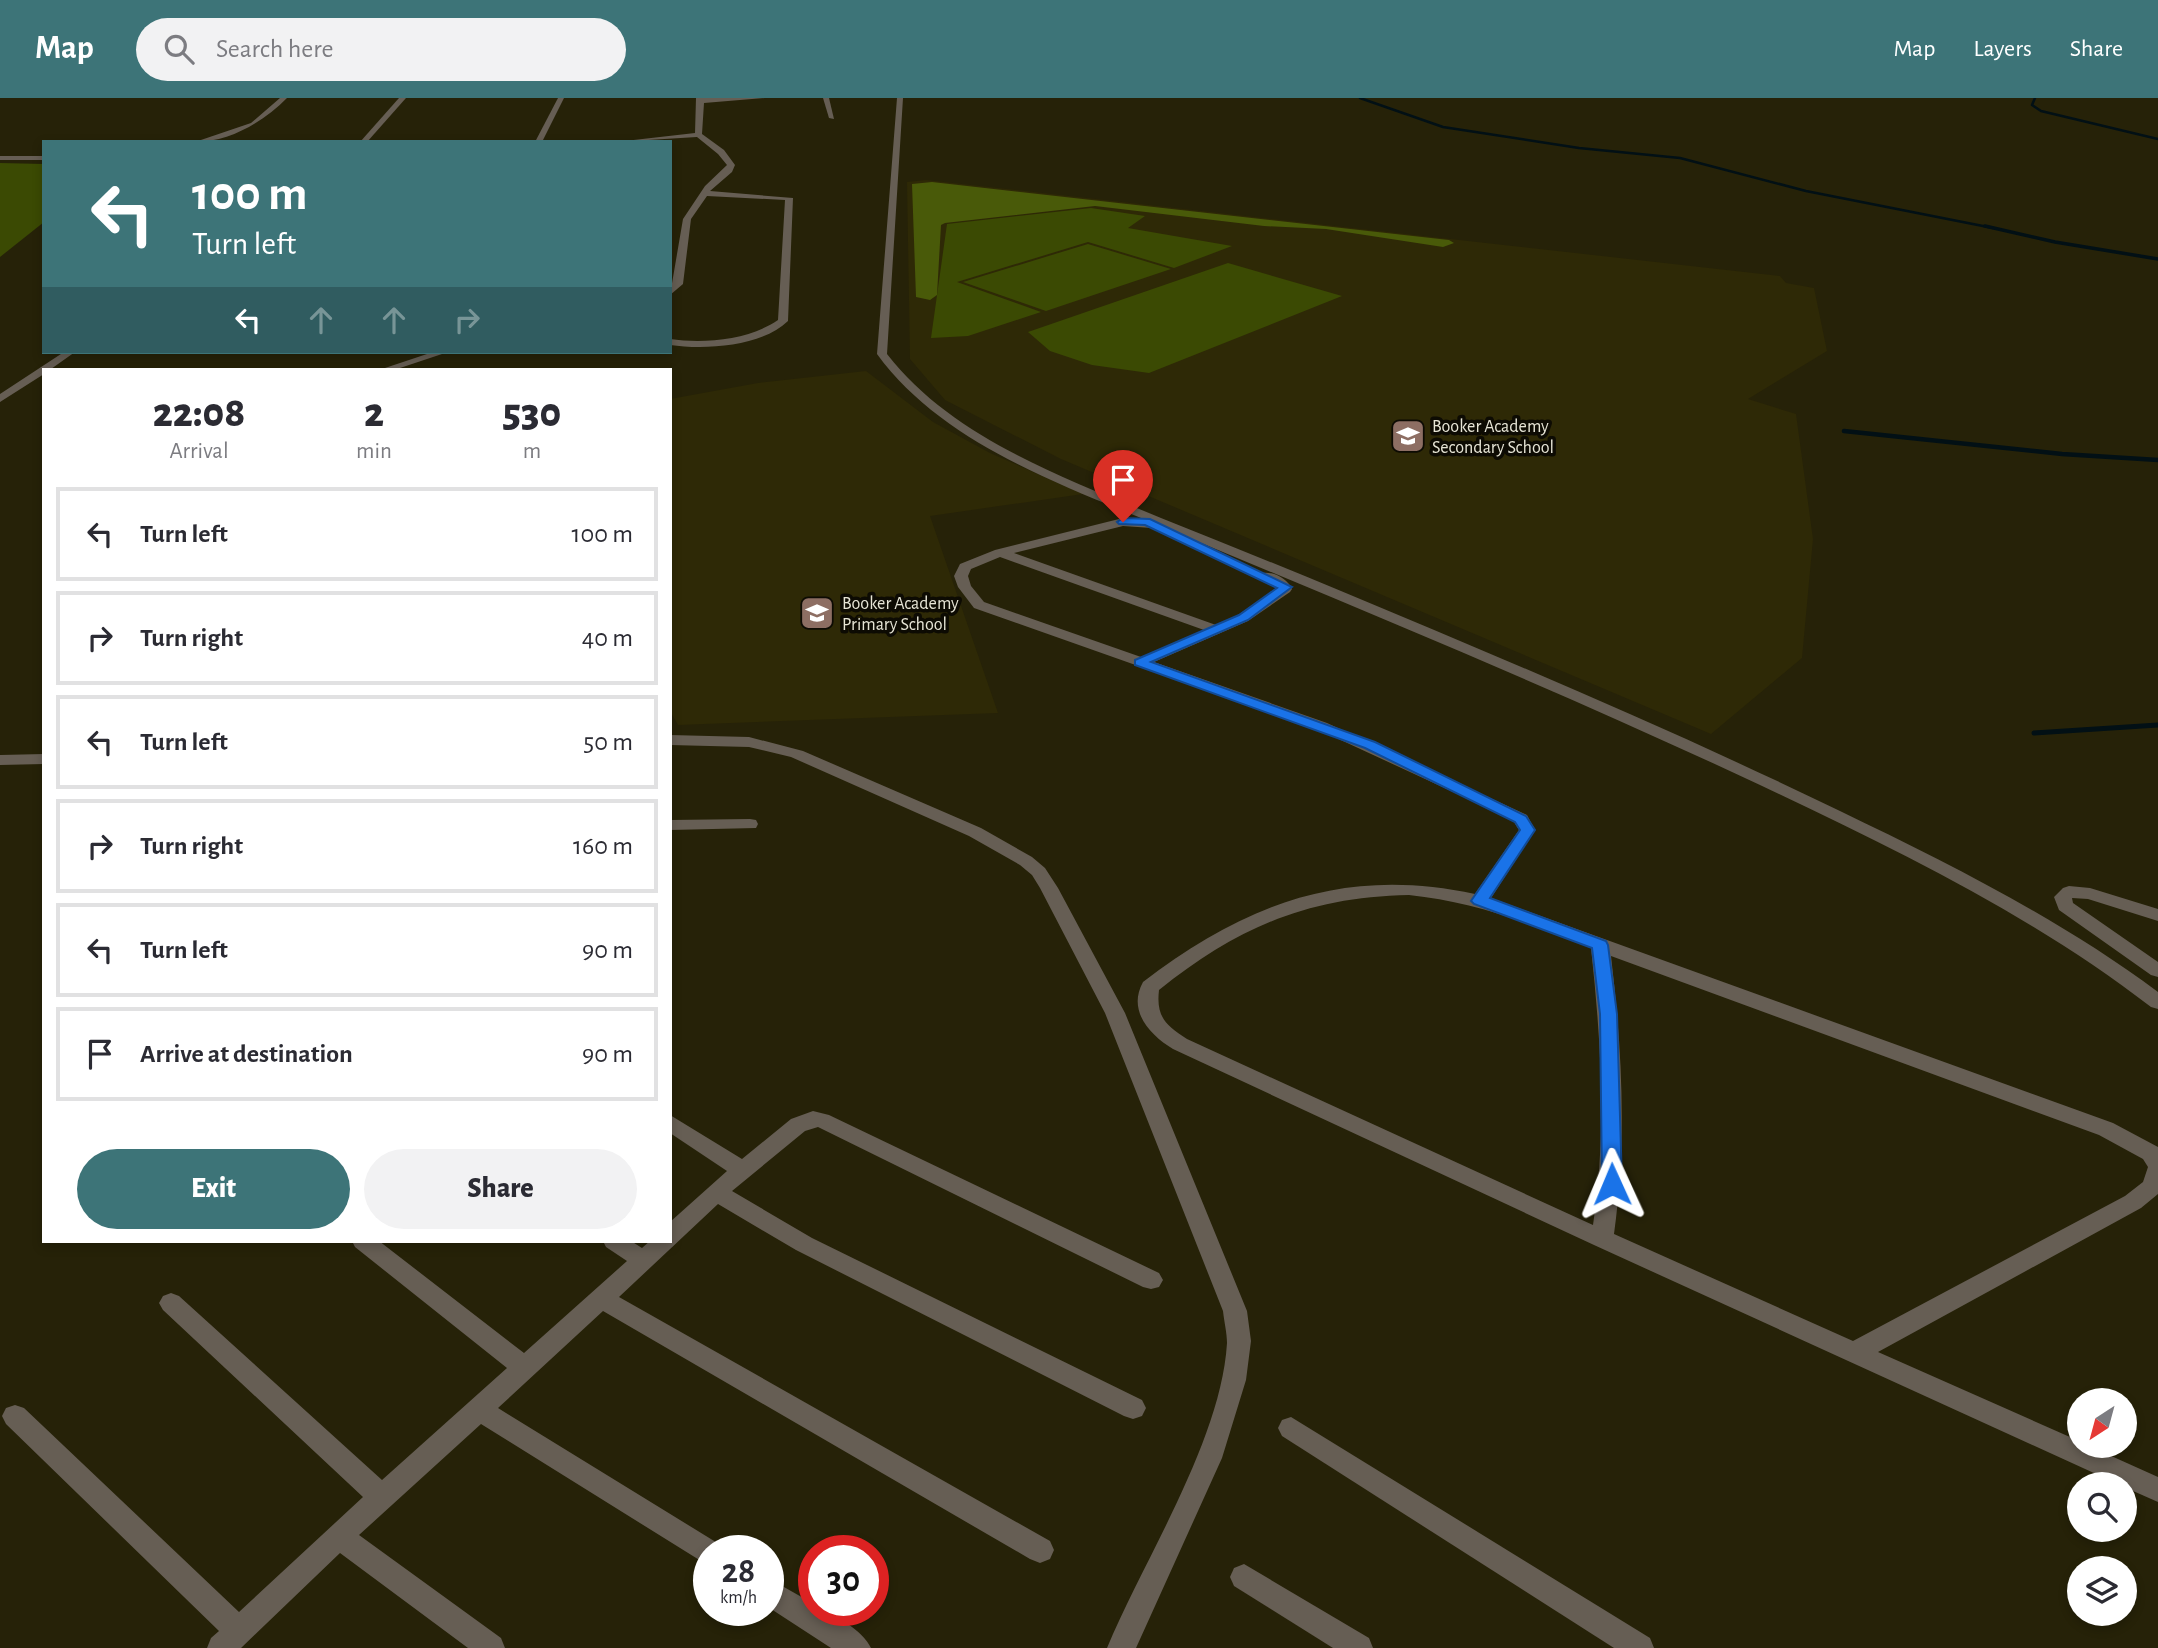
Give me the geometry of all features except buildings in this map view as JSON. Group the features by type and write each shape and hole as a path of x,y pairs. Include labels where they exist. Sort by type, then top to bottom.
{"street":[{"path":"204,140 259,121 284,98"},
{"path":"365,140 403,98"},
{"path":"539,140 561,98"},
{"path":"698,135 700,99 762,98"},
{"path":"826,98 832,118"},
{"path":"900,98 882,354 904,384 942,414 1005,450 1128,507 1449,642 1849,820 2055,932 2131,981 2158,1002"},
{"path":"642,140 698,135 720,152 731,165 704,194 687,219 678,284 672,290"},
{"path":"0,158 42,158"},
{"path":"672,342 690,344 748,336 773,329 783,321 789,198 704,194"},
{"path":"46,368 67,354"},
{"path":"391,368 437,354"},
{"path":"0,399 42,371"},
{"path":"1140,663 1258,609 1285,586 1146,522 1136,521 1000,553 965,566 961,576 965,587 979,605 1140,663 1370,745 1515,815 1527,830 1480,901"},
{"path":"1000,553 1217,630"},
{"path":"672,740 749,741 797,754 975,832 1026,861 1039,872 1049,888 1115,1013 1235,1311 1239,1341 1234,1380 1209,1458 1121,1648"},
{"path":"0,760 42,759"},
{"path":"672,825 750,824"},
{"path":"1855,1352 2133,1202 2152,1188 2158,1166 2151,1153 2106,1129 1480,901 1408,891 1328,896 1290,905 1205,946 1150,987 1147,1010 1158,1030 1180,1044 1602,1238 2158,1490"},
{"path":"2158,915 2080,892 2069,892 2063,897 2066,906 2072,911 2158,971"},
{"path":"1600,945 1608,1014 1612,1184 1602,1238"},
{"path":"672,1234 716,1192 798,1125 813,1119 822,1120 1151,1280"},
{"path":"672,1124 743,1170"},
{"path":"716,1192 804,1244 1133,1408"},
{"path":"366,1243 525,1368"},
{"path":"617,1243 644,1261"},
{"path":"15,1416 230,1640 339,1536 663,1243"},
{"path":"602,1299 1040,1550"},
{"path":"171,1303 382,1497"},
{"path":"479,1409 693,1543"},
{"path":"1291,1428 1640,1648"},
{"path":"339,1536 491,1648"},
{"path":"1244,1577 1359,1648"},
{"path":"784,1601 857,1648"}],"shaded area":[{"name":"Booker Academy Secondary School","path":"926,180 1780,276 1786,283 1814,288 1827,351 1748,399 1796,414 1813,539 1802,658 1711,734 1061,459 945,400 910,359 907,182"},
{"name":"Booker Academy Primary School","path":"866,371 933,422 990,453 1083,494 930,516 998,713 678,725 672,714 672,399 758,383"}],"green space":[{"path":"0,163 42,164 42,224 0,257"},
{"path":"932,182 1449,240 1454,243 1443,247 1326,229 1264,226 1095,206 941,225 937,295 930,300 916,297 912,184"},
{"path":"1091,208 1145,216 1128,228 1232,246 1174,268 1088,242 957,282 1041,312 968,336 931,338 947,224"},
{"path":"1088,244 1171,269 1046,311 963,282"},
{"path":"1228,263 1342,296 1149,373 1092,365 1050,351 1028,332"}],"waterway":[{"path":"1360,98 1443,127 1579,148 1680,158 1806,191 1993,228"},
{"path":"2035,98 2032,105 2041,111 2158,139"},
{"path":"1985,226 2055,242 2158,259"},
{"path":"1844,431 2062,454 2158,460"},
{"path":"2034,733 2158,725"}],"place":[{"name":"Booker Academy Secondary School","path":"1408,436"},
{"name":"Booker Academy Primary School","path":"817,613"}],"route":[{"path":"1123,522 1146,522 1286,587 1278,596 1243,618 1140,663 1370,745 1521,819 1527,830 1520,846 1480,901 1600,945 1608,1014 1612,1184"}]}
